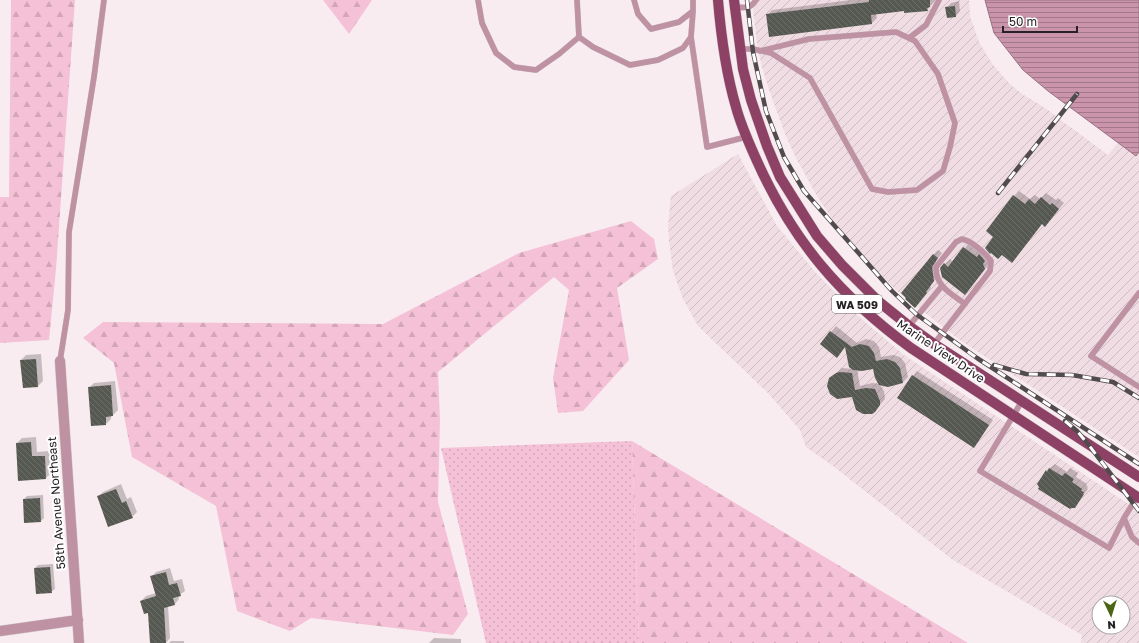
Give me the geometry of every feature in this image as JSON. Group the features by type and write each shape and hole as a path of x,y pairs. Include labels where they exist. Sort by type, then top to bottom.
{"main road":[{"name":"Marine View Drive","path":"718,0 720,25 729,81 746,137 768,185 790,222 815,258 850,298 883,328 911,348 1138,497"},
{"name":"Marine View Drive","path":"734,3 743,69 751,100 767,146 780,177 817,236 842,265 878,301 909,326 934,344 1139,477"}],"street":[{"name":"58th Avenue Northeast","path":"60,361 79,643"},
{"path":"0,631 78,620"}],"lane":[{"path":"60,361 68,310 69,232 94,77 104,0"},
{"path":"478,0 482,23 496,53 514,67 536,70 559,54 579,37"},
{"path":"577,0 579,37"},
{"path":"634,0 638,14 651,29 679,22 693,11"},
{"path":"693,0 691,37 707,147 746,137"},
{"path":"734,3 748,8 753,5 756,0"},
{"path":"909,38 926,25 939,0"},
{"path":"740,49 771,53 810,78 872,189 888,192 917,190 943,171 955,123 938,74 915,41 896,32 809,39 760,51"},
{"path":"579,37 593,47 630,65 658,60 683,48 691,37"},
{"path":"934,344 965,304 990,271 992,266 991,261 987,256 966,240 962,239 956,242 936,267 937,275 942,286 965,304"},
{"path":"909,326 942,286"},
{"path":"1139,293 1091,356 1139,387"},
{"path":"1022,401 980,471 1109,548 1124,518 1138,497"},
{"path":"1124,518 1132,537 1139,544"}],"shaded area":[{"path":"752,0 969,0 970,16 979,42 993,65 1011,85 1022,94 1045,108 1108,155 1118,143 1136,156 1139,153 1139,457 960,340 896,290 862,256 818,198 785,134 762,67 757,44"},
{"path":"985,0 1139,0 1139,152 1136,156 1048,91 1023,70 994,33"},
{"path":"738,154 777,226 816,273 858,316 904,355 1139,511 1139,643 1081,643 1082,635 953,560 833,466 806,447 800,430 768,393 698,326 683,299 673,271 668,226 671,196"}],"green space":[{"path":"11,0 75,0 56,269 49,340 0,343 0,197 9,197"},
{"path":"323,0 372,0 349,34"},
{"path":"631,221 654,239 658,259 617,288 629,360 583,411 558,413 553,378 569,290 554,277 438,372 440,420 438,502 468,614 453,635 311,618 290,631 237,611 216,506 132,457 114,363 83,338 103,322 383,324 519,253"},
{"path":"632,441 639,643 486,643 441,448"},
{"path":"632,441 968,643 639,643"}],"building":[{"path":"869,0 930,0 930,7 927,8 928,11 904,13 904,11 871,15 872,24 769,37 766,14 869,2"},
{"path":"955,6 956,17 947,18 945,7"},
{"path":"1013,195 1025,204 1029,199 1035,204 1041,197 1050,205 1052,203 1059,209 1045,227 1042,224 1012,263 1002,255 998,259 991,253 990,254 985,248 993,237 986,231"},
{"path":"963,247 977,257 979,254 985,261 983,264 985,269 965,295 942,277 940,268 944,263 948,267"},
{"path":"933,254 938,258 932,267 934,281 915,308 901,293"},
{"path":"830,331 852,347 860,344 869,346 874,353 876,361 887,359 895,362 900,368 903,383 888,387 879,385 875,378 873,369 862,371 853,370 849,367 845,347 837,358 820,344"},
{"path":"36,359 38,387 23,388 20,360"},
{"path":"840,372 852,373 855,390 866,388 875,389 880,405 875,412 872,414 863,414 856,410 852,397 837,399 830,394 827,386 829,378"},
{"path":"912,375 989,425 974,448 897,398"},
{"path":"111,385 113,416 106,417 106,425 91,426 88,387"},
{"path":"31,442 32,456 45,456 46,479 18,481 16,443"},
{"path":"1049,468 1062,476 1065,473 1074,479 1072,482 1084,492 1075,508 1070,509 1038,489 1039,487 1037,484"},
{"path":"116,489 122,503 126,501 133,518 108,527 97,496"},
{"path":"40,498 41,522 24,523 23,499"},
{"path":"50,567 52,593 36,594 34,568"},
{"path":"166,572 169,585 177,583 181,596 173,598 175,605 164,608 166,643 150,643 148,613 144,614 140,601 156,596 150,576"}],"railway":[{"path":"747,0 753,52 766,111 784,157 804,191 892,291 916,314 977,358 1139,464"},
{"path":"998,193 1077,94"},
{"path":"994,365 1026,374 1072,375 1113,382 1139,398"},
{"path":"1065,421 1077,431 1088,444 1139,511"}]}
